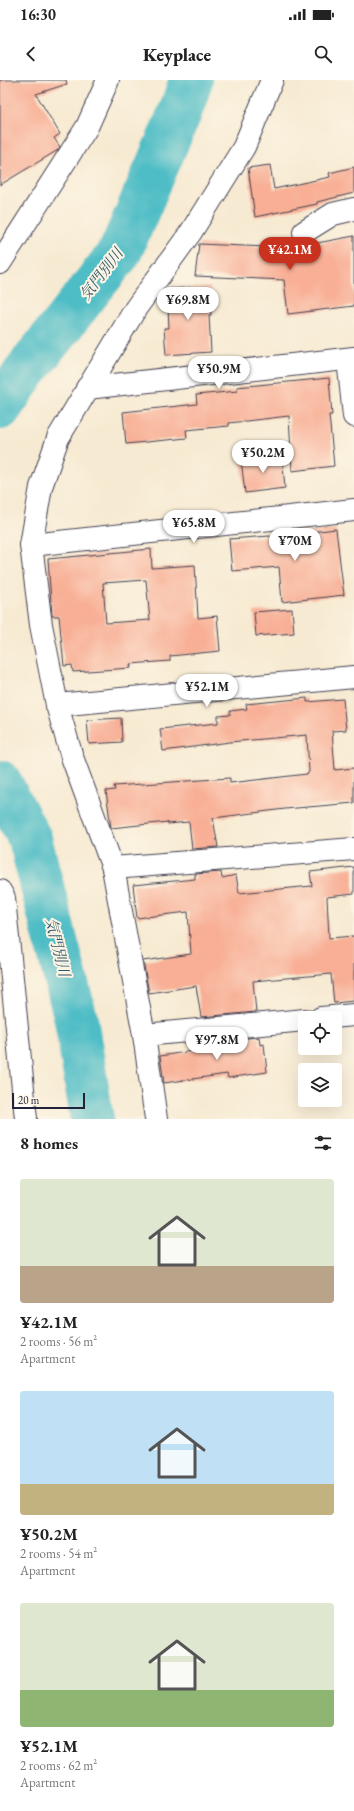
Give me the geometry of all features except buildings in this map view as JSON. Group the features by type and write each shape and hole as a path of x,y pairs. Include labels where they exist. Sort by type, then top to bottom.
{"street":[{"path":"0,263 87,127 108,80"},
{"path":"156,1119 144,1035 113,868 72,757 57,706 40,625 31,545 41,487 58,438 136,308 191,232 244,147 272,80"},
{"path":"304,232 333,214 354,209"},
{"path":"87,388 351,359 354,416"},
{"path":"31,545 354,510"},
{"path":"57,706 354,677"},
{"path":"113,868 354,849"},
{"path":"0,891 4,898 26,1119"},
{"path":"342,1016 354,1015"},
{"path":"144,1035 298,1021"}],"waterway":[{"name":"気門別川","path":"0,408 24,373 120,252 181,110 191,80"},
{"name":"気門別川","path":"0,782 30,839 76,1019 92,1119"}]}
